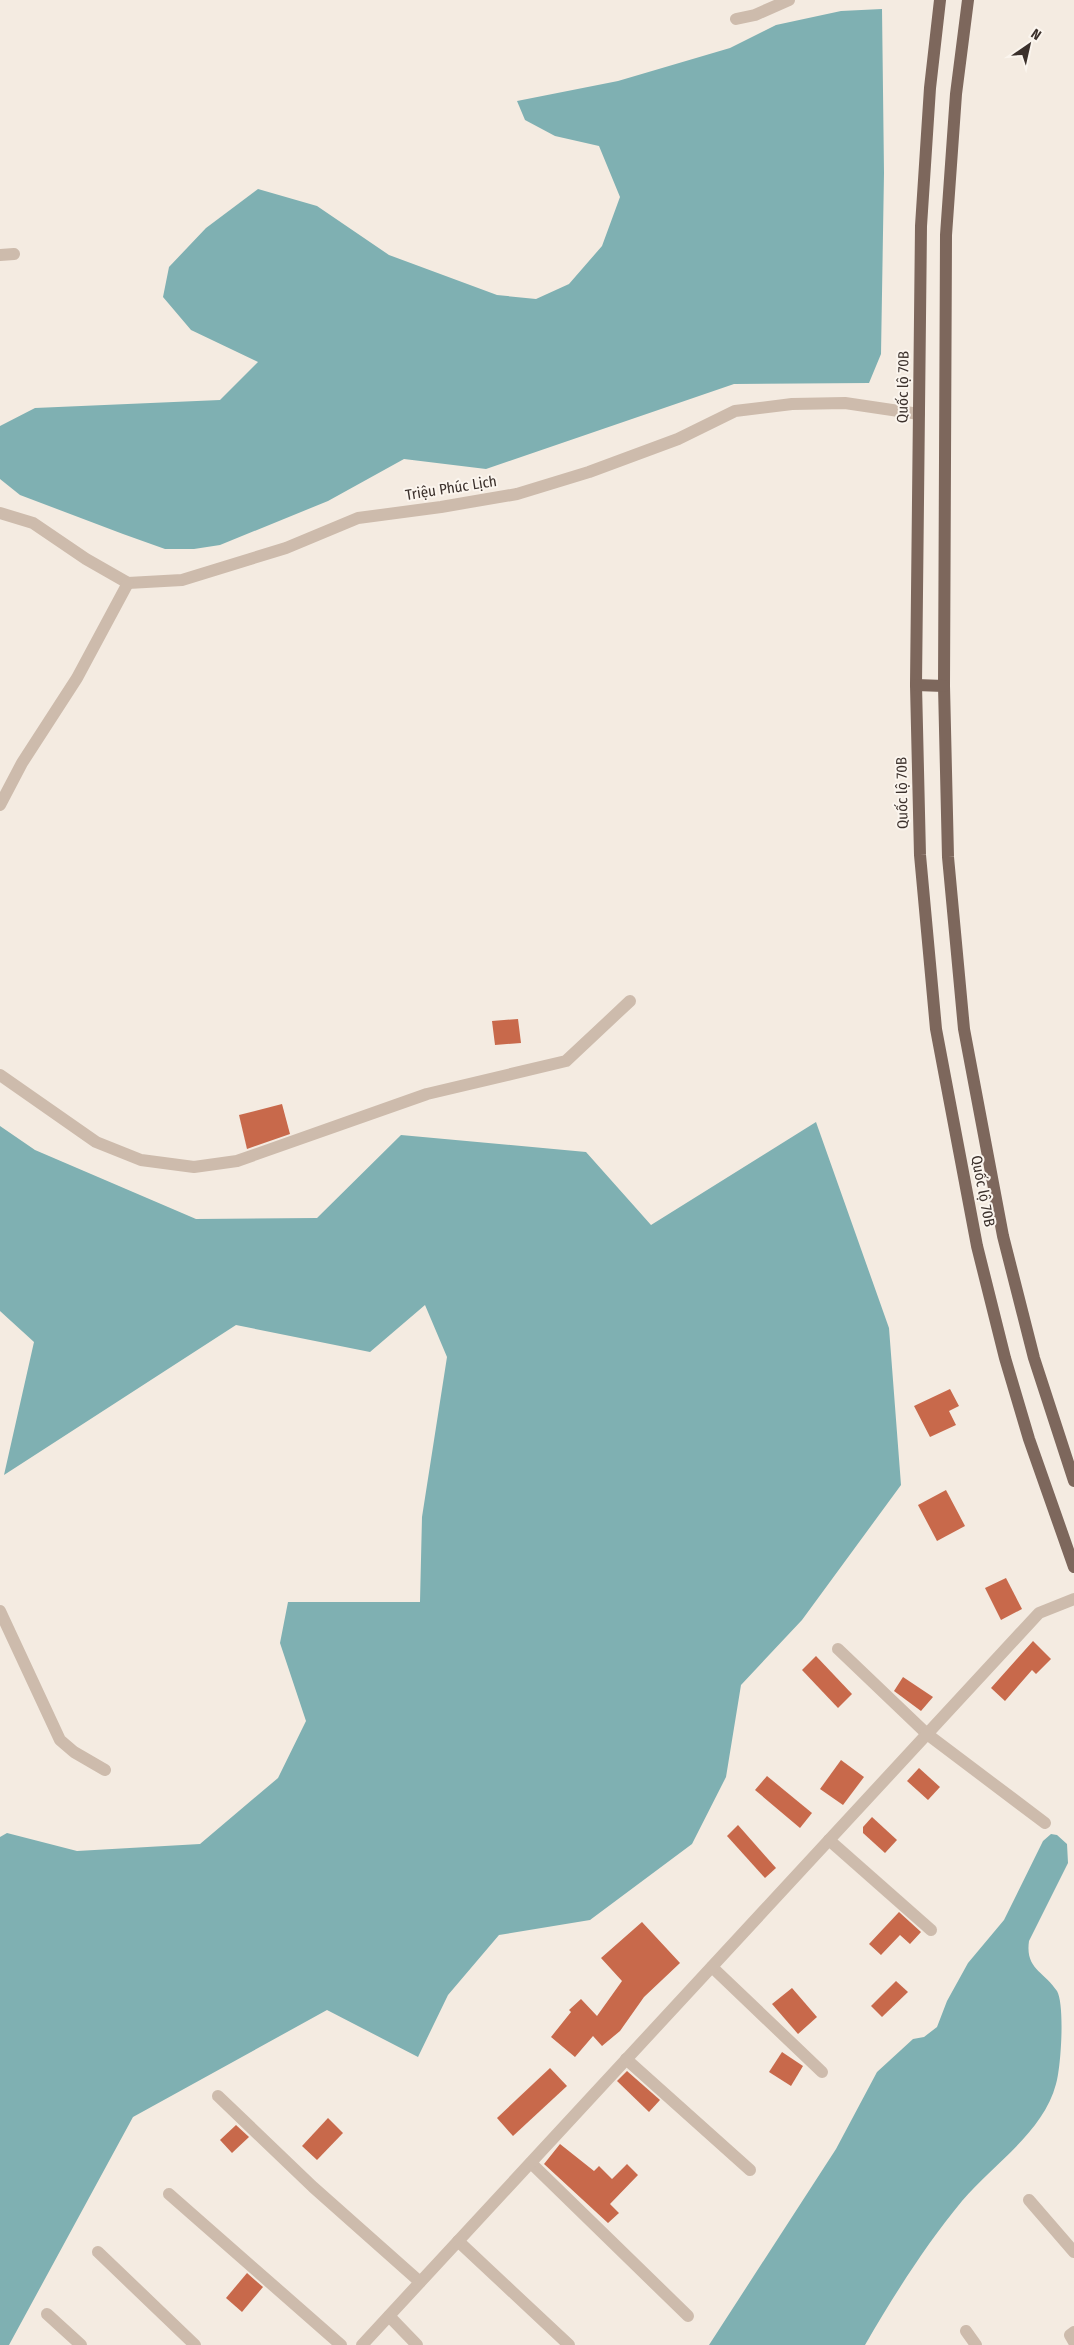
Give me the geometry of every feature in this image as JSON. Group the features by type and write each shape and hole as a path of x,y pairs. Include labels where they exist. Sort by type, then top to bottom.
{"main road":[{"name":"Quốc lộ 70B","path":"940,0 930,88 921,226 916,685 920,855 936,1029 977,1246 1003,1349 1029,1439 1074,1567"},
{"name":"Quốc lộ 70B","path":"968,0 956,94 946,234 944,686 948,857 964,1029 1002,1236 1034,1358 1074,1481"},
{"path":"916,685 944,686"}],"street":[{"path":"736,19 755,15 789,0"},
{"path":"0,255 14,254"},
{"name":"Triệu Phúc Lịch","path":"128,583 182,580 286,548 358,518 440,508 517,494 589,472 678,440 735,411 792,404 845,403 919,414"},
{"path":"0,514 33,523 86,559 128,583 77,678 22,764 0,805"},
{"path":"0,1075 96,1142 141,1160 194,1166 238,1161 427,1094 566,1061 630,1001"},
{"path":"362,2345 1039,1612 1074,1599"},
{"path":"0,1611 3,1628 60,1740 74,1752 105,1770"},
{"path":"838,1649 927,1734 1045,1823"},
{"path":"829,1840 931,1930"},
{"path":"712,1967 822,2072"},
{"path":"626,2059 750,2170"},
{"path":"218,2096 313,2187 420,2282"},
{"path":"531,2162 688,2316"},
{"path":"168,2194 341,2345"},
{"path":"1029,2200 1074,2252"},
{"path":"458,2241 569,2345"},
{"path":"98,2252 195,2345"},
{"path":"47,2314 81,2345"},
{"path":"389,2316 417,2345"},
{"path":"966,2331 976,2345"},
{"path":"1074,2332 1070,2335 1074,2342"}],"water":[{"path":"882,9 884,173 881,354 869,383 734,384 486,469 404,459 328,501 220,545 194,549 165,549 123,534 20,495 0,479 0,426 35,408 220,400 258,362 191,330 163,297 169,267 206,228 258,189 317,206 389,255 497,295 536,299 569,284 602,246 620,197 599,146 555,136 525,120 517,101 618,81 730,48 776,25 841,11"},
{"path":"816,1122 889,1328 901,1485 802,1620 741,1685 726,1777 692,1844 590,1920 499,1935 448,1995 418,2057 327,2010 133,2117 9,2345 0,2345 0,1837 7,1833 77,1851 200,1844 278,1778 306,1721 280,1643 288,1602 420,1602 422,1517 447,1357 425,1305 370,1352 236,1325 4,1475 34,1342 0,1311 0,1126 35,1150 196,1219 317,1218 401,1135 586,1152 651,1225"},
{"path":"1051,1834 1057,1835 1067,1844 1068,1863 1029,1941 1029,1950 1033,1964 1057,1991 1062,2022 1061,2051 1056,2084 1050,2102 1040,2118 1029,2133 974,2187 948,2218 911,2271 865,2345 709,2345 836,2149 877,2072 913,2039 924,2037 937,2027 947,2001 968,1963 1004,1920 1043,1841"}],"building":[{"path":"518,1019 521,1043 495,1045 492,1021"},
{"path":"282,1104 290,1134 247,1149 239,1115"},
{"path":"950,1389 959,1406 949,1411 956,1425 930,1437 914,1406"},
{"path":"946,1490 965,1526 937,1541 918,1505"},
{"path":"1006,1578 1022,1609 1001,1620 985,1588"},
{"path":"1033,1641 1051,1659 1036,1674 1032,1670 1005,1701 991,1688"},
{"path":"816,1656 852,1694 838,1708 802,1670"},
{"path":"903,1677 933,1697 921,1711 894,1691"},
{"path":"841,1760 864,1777 843,1805 820,1789"},
{"path":"919,1768 940,1787 928,1800 907,1781"},
{"path":"767,1776 812,1813 800,1828 755,1790"},
{"path":"872,1817 897,1840 885,1853 863,1833 863,1827"},
{"path":"738,1825 776,1868 765,1878 727,1836"},
{"path":"899,1912 921,1932 910,1944 900,1935 881,1955 869,1944"},
{"path":"642,1922 680,1963 644,1997 620,2031 602,2046 593,2036 575,2057 551,2037 571,2012 569,2010 581,1999 597,2016 622,1981 601,1958"},
{"path":"896,1981 908,1992 882,2017 871,2006"},
{"path":"792,1988 817,2017 798,2034 772,2004"},
{"path":"782,2052 803,2066 791,2086 769,2072"},
{"path":"550,2068 567,2086 513,2136 497,2118"},
{"path":"627,2071 660,2100 649,2112 617,2081"},
{"path":"328,2118 343,2133 317,2160 302,2146"},
{"path":"236,2125 249,2137 232,2153 220,2140"},
{"path":"560,2144 594,2171 599,2166 612,2179 627,2164 638,2175 610,2204 619,2213 608,2223 544,2164"},
{"path":"247,2273 263,2287 242,2312 226,2298"}]}
